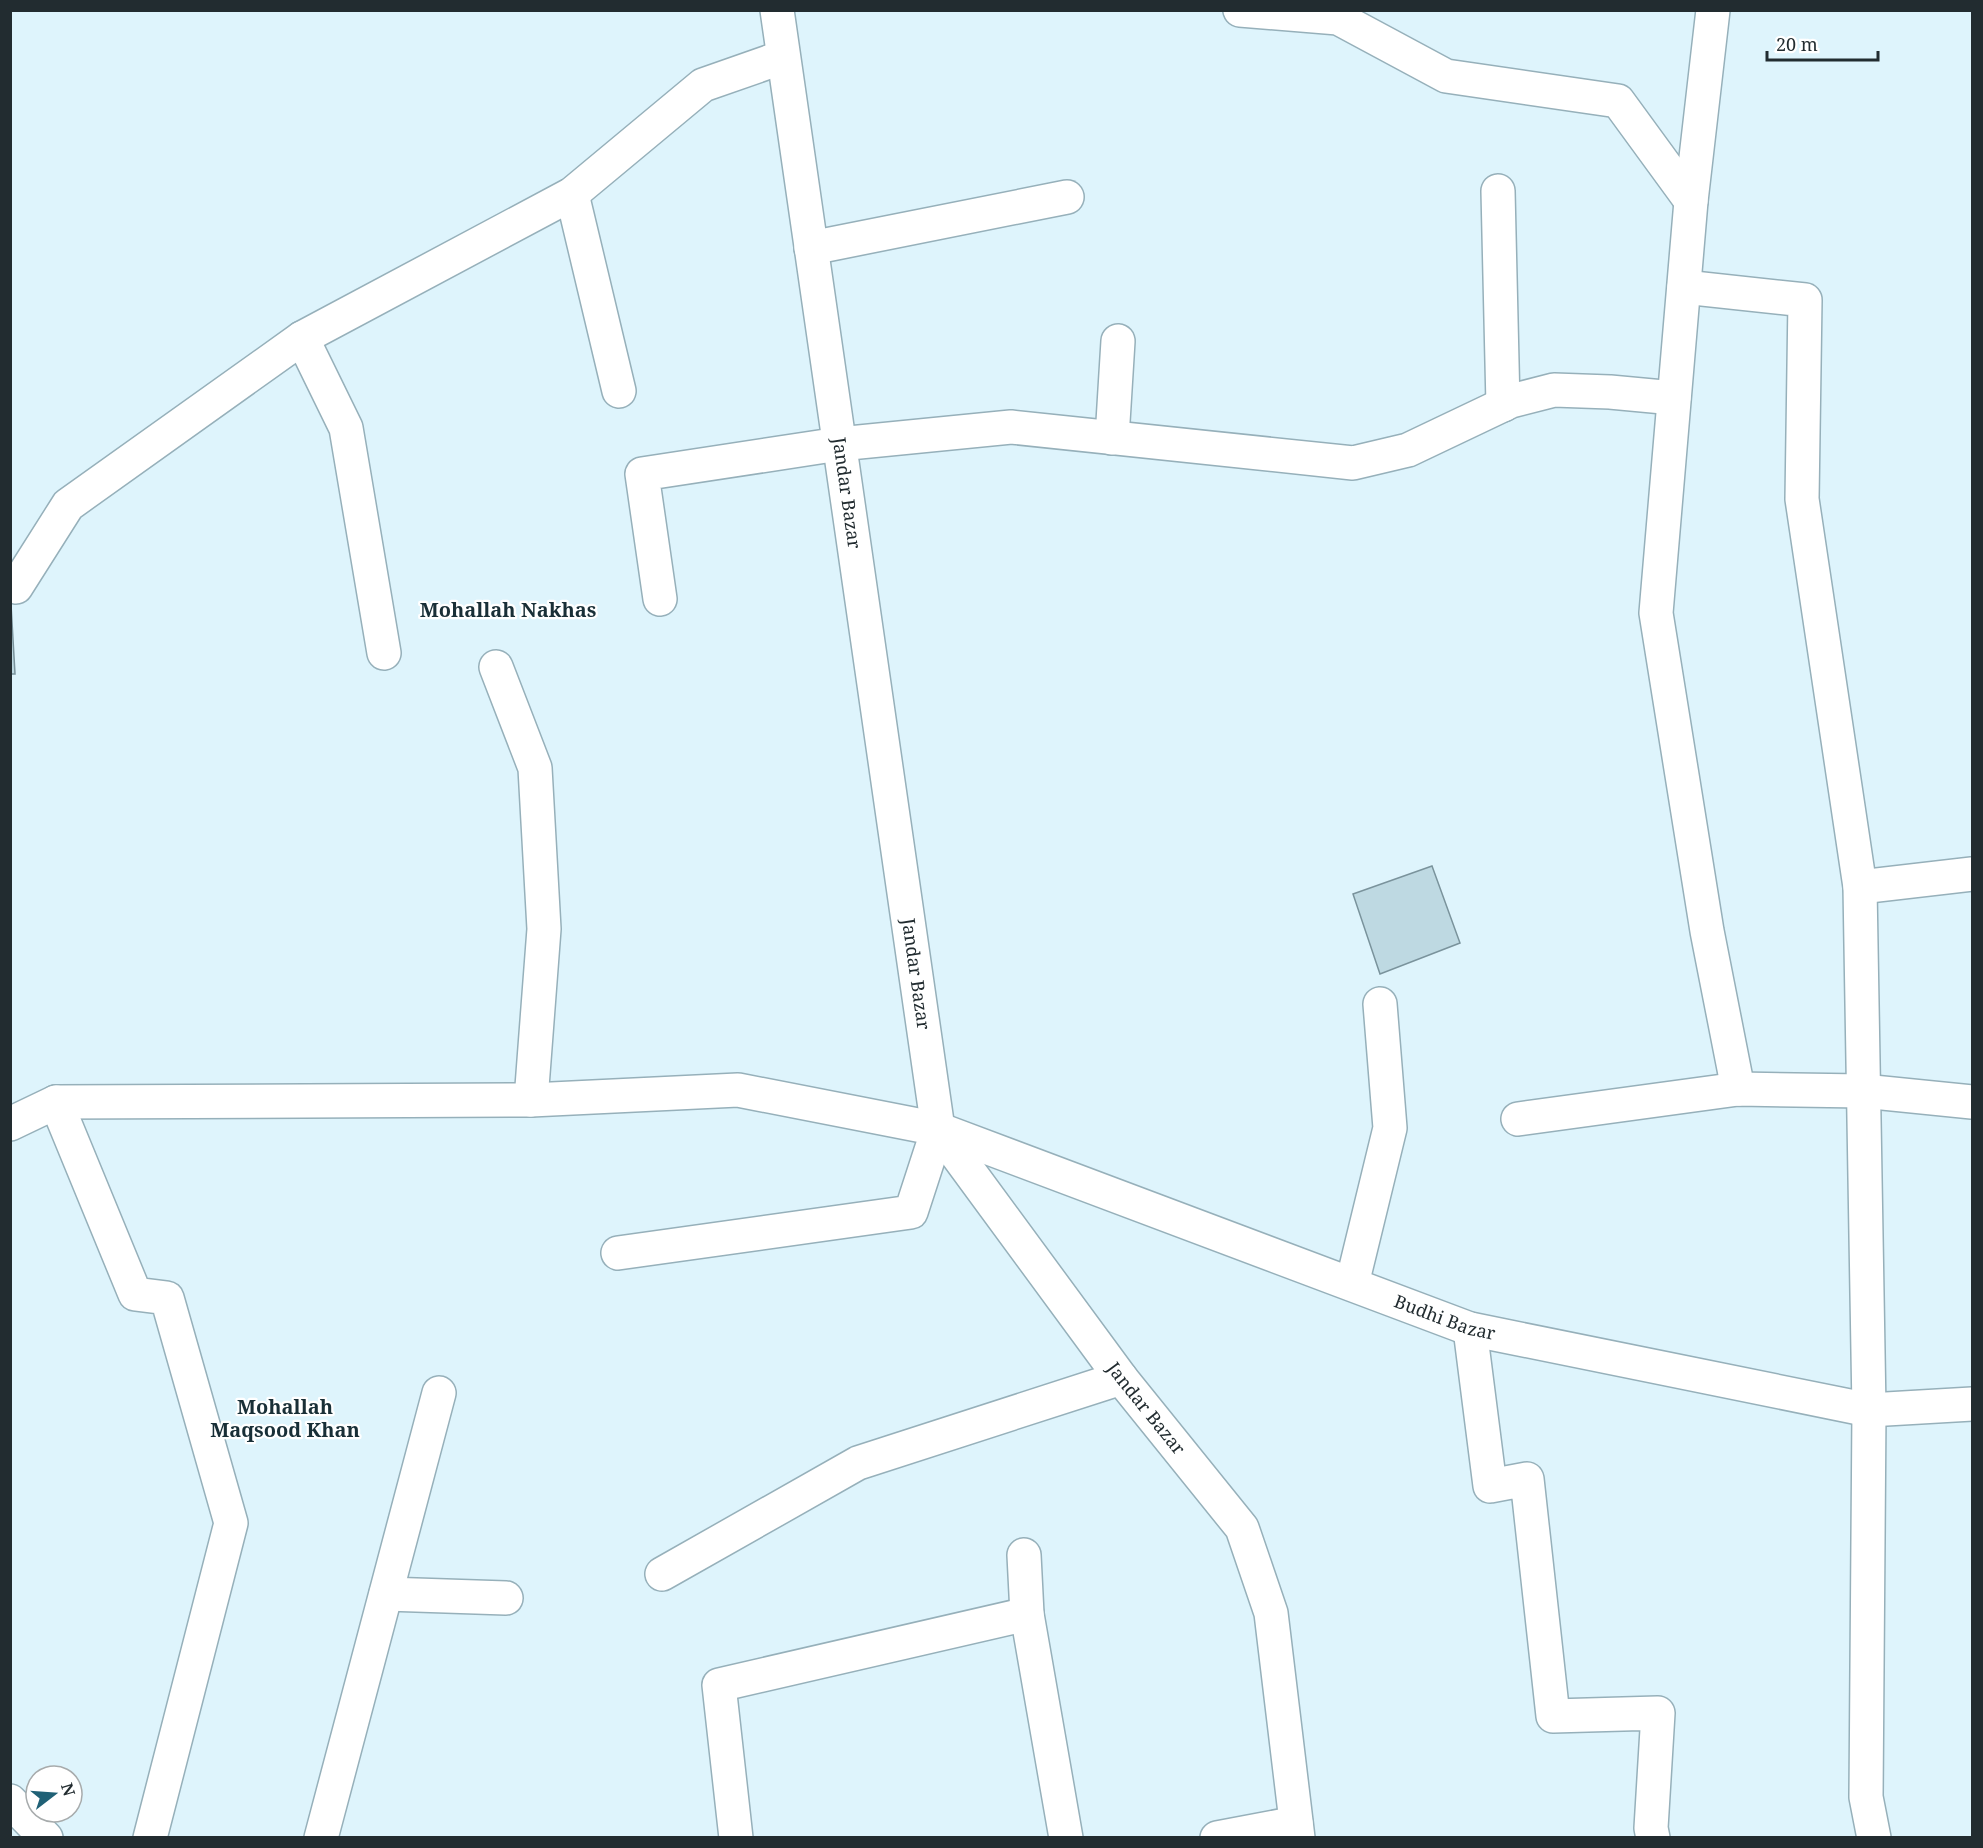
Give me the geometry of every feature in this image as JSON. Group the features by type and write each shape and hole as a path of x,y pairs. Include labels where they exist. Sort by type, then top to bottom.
{"street":[{"name":"Jandar Bazar","path":"777,10 938,1129 1121,1378 1242,1528 1271,1613 1297,1830"},
{"path":"1240,10 1338,18 1446,76 1618,100 1691,201"},
{"path":"1713,10 1691,201 1656,612 1707,931 1738,1089"},
{"path":"16,587 68,505 302,338 572,194 703,85 783,57"},
{"path":"1498,191 1503,405"},
{"path":"572,194 619,391"},
{"path":"811,248 1067,197"},
{"path":"1684,287 1805,300 1802,500 1860,887 1869,1410 1866,1797 1874,1838"},
{"path":"302,338 346,429 384,653"},
{"path":"1112,438 1118,341"},
{"path":"660,599 642,474 839,444 1011,427 1353,463 1408,450 1511,401 1554,390 1674,398"},
{"path":"496,667 536,768 544,928 531,1100"},
{"path":"1860,887 1972,874"},
{"path":"1352,1284 1390,1128 1380,1004"},
{"path":"1518,1119 1738,1089 1863,1091 1972,1102"},
{"name":"Budhi Bazar","path":"56,1102 531,1100 738,1090 938,1129 1470,1329 1869,1410 1972,1404"},
{"path":"10,1124 56,1102 135,1294 167,1298 231,1523 150,1838"},
{"path":"618,1253 910,1212 938,1129"},
{"path":"1470,1329 1490,1486 1527,1479 1554,1716 1658,1713 1651,1828 1653,1838"},
{"path":"662,1574 858,1463 1121,1378"},
{"path":"321,1838 439,1393"},
{"path":"1024,1555 1027,1614 1066,1838"},
{"path":"386,1594 506,1598"},
{"path":"736,1838 719,1685 1027,1614"},
{"path":"10,1801 46,1838"},
{"path":"1217,1838 1297,1830"}],"building":[{"path":"10,587 15,674 10,674"},
{"path":"1432,866 1460,943 1380,974 1353,894"}],"district":[{"name":"Mohallah Nakhas","path":"508,610"},
{"name":"Mohallah Maqsood Khan","path":"285,1418"}]}
